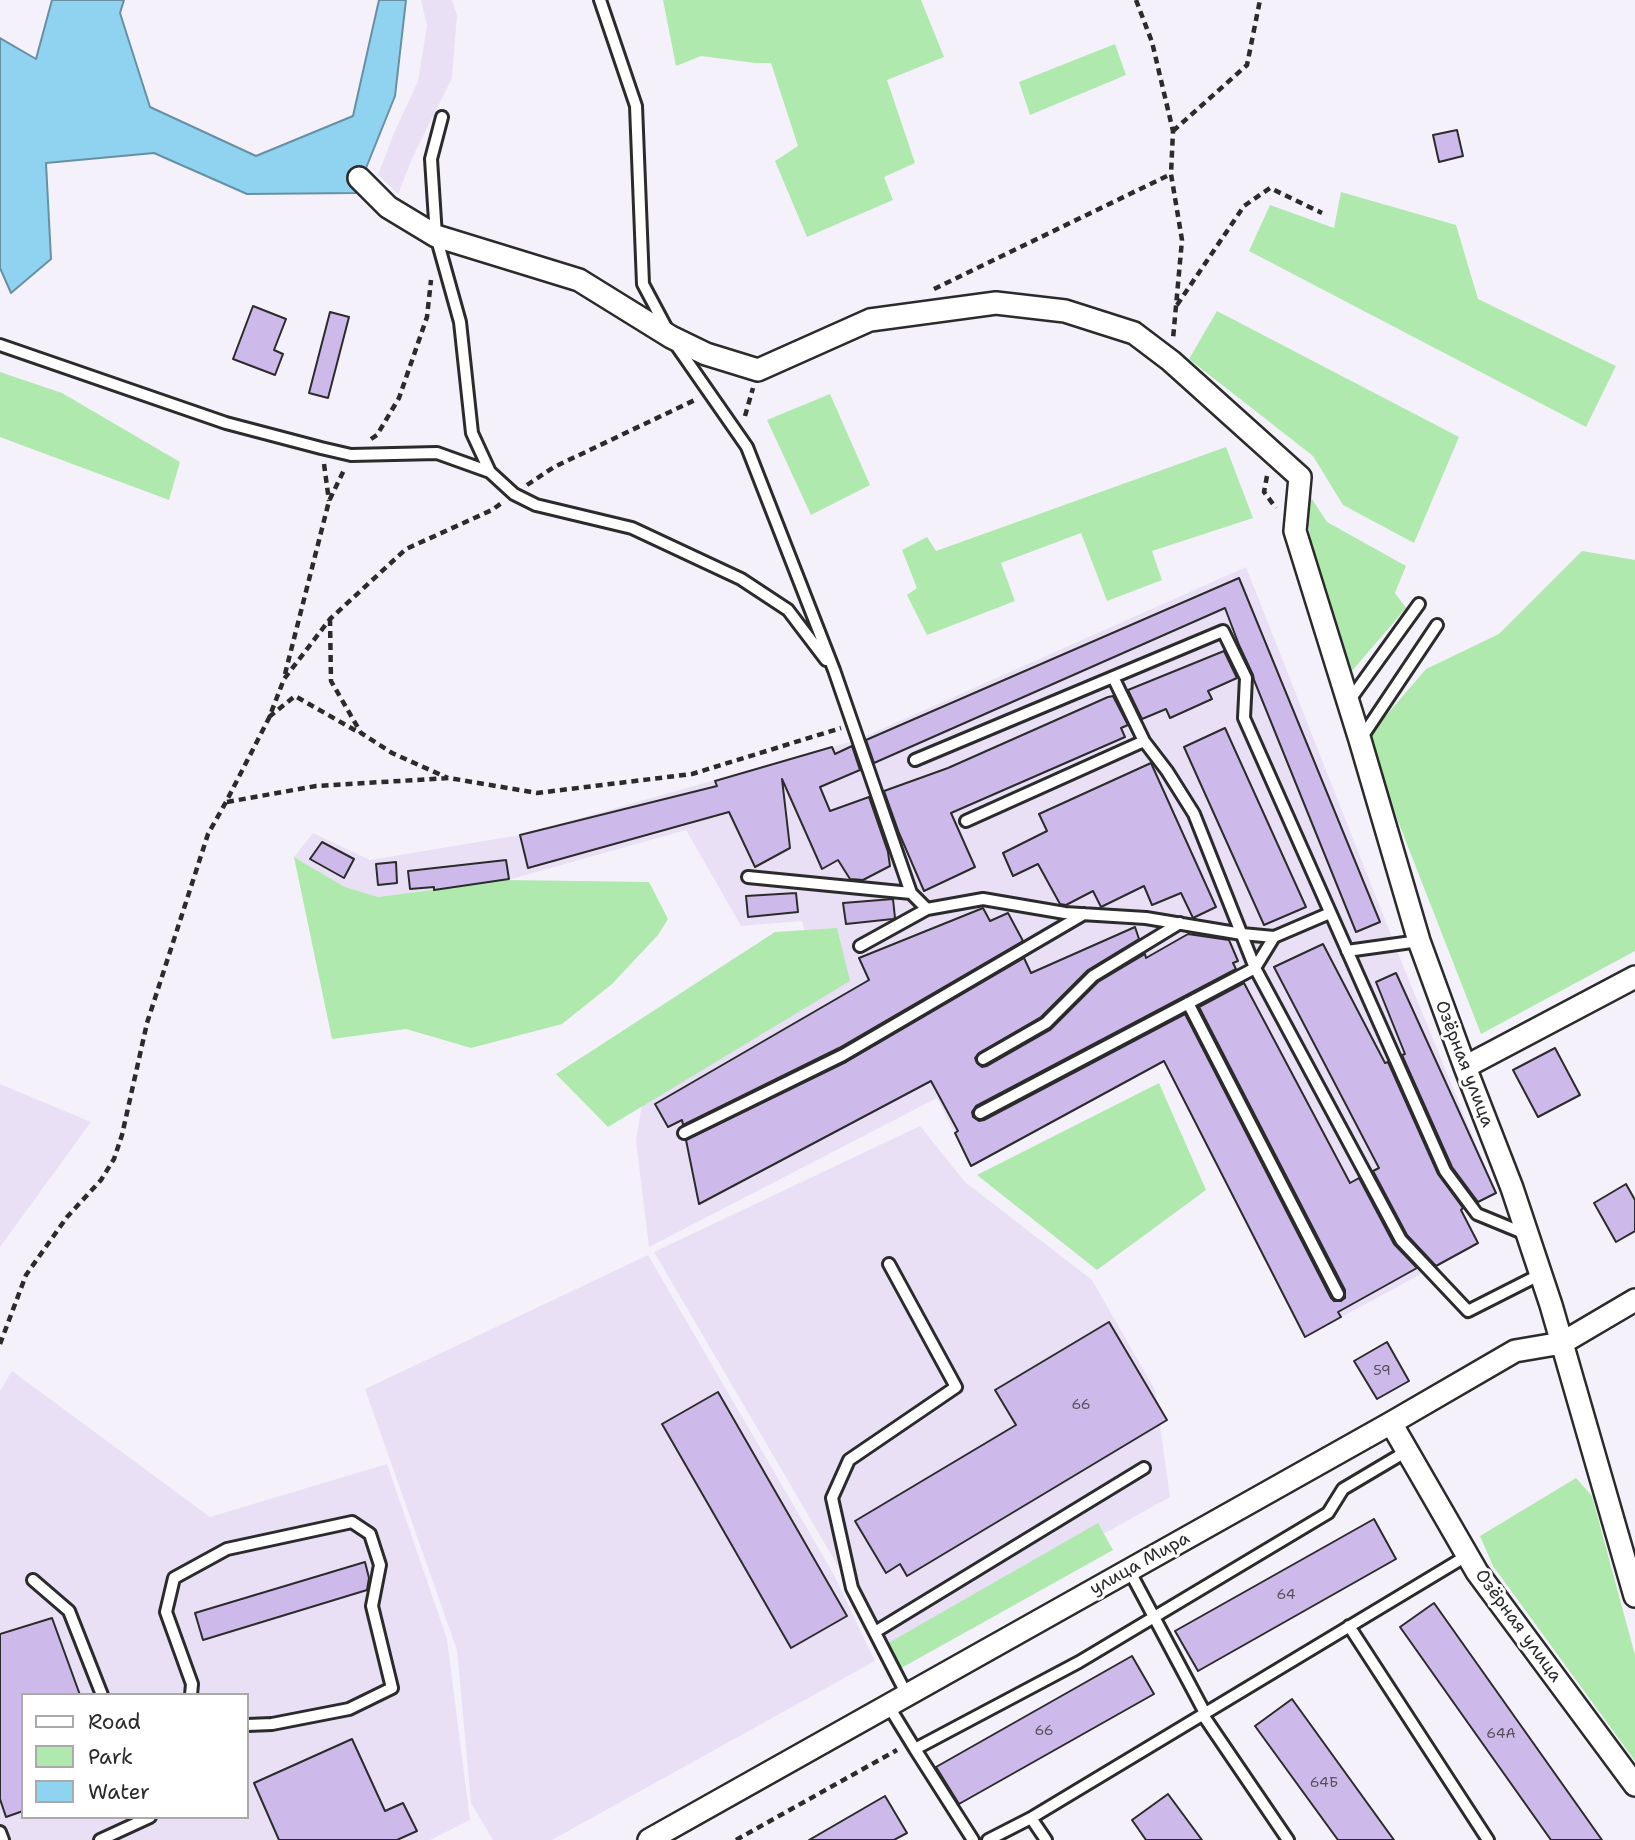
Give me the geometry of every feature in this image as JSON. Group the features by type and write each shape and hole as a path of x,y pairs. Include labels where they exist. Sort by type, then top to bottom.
{"street":[{"path":"359,178 388,207 436,236 579,279 671,337 706,354 758,370 870,320 996,303 1065,311 1134,333 1171,361 1300,477 1295,531"},
{"name":"Озёрная улица","path":"1295,531 1419,941 1512,1188 1541,1274 1635,1596"},
{"path":"1465,1067 1635,977"},
{"name":"улица Мира","path":"649,1840 1515,1351 1562,1343 1635,1300"},
{"name":"Озёрная улица","path":"1391,1423 1477,1572 1635,1785"}],"lane":[{"path":"600,0 636,106 643,284 671,337 747,447 834,670 911,893 927,909"},
{"path":"442,117 431,159 436,236 460,322 472,433 490,472 514,494 536,505 632,528 741,579 788,610 834,670"},
{"path":"0,345 226,423 321,448 351,455 437,453 490,472"},
{"path":"1347,704 1419,604"},
{"path":"1360,740 1437,625"},
{"path":"915,760 1223,631 1246,678 1244,718 1445,1171 1477,1214 1528,1235"},
{"path":"1113,677 1144,741 1194,814 1255,968 1401,1240 1468,1311 1541,1274"},
{"path":"966,821 1144,741"},
{"path":"748,877 911,893"},
{"path":"860,946 927,909 983,899 1065,913 1146,918 1274,937 1330,913"},
{"path":"684,1133 843,1055 1084,914"},
{"path":"983,1059 1046,1023 1093,976 1180,923"},
{"path":"980,1113 1255,968 1274,937"},
{"path":"1347,951 1419,941"},
{"path":"1188,1003 1338,1294"},
{"path":"889,1264 956,1387 849,1460 832,1498 852,1588 875,1632 914,1746 971,1837 958,1840"},
{"path":"914,1746 1079,1662 1154,1618 1328,1513 1343,1489 1407,1451"},
{"path":"875,1632 1144,1468"},
{"path":"191,1693 192,1684 166,1612 174,1578 228,1549 352,1522 370,1534 380,1564 372,1606 392,1688 349,1709 272,1724 248,1725"},
{"path":"988,1840 1031,1818 1468,1555"},
{"path":"1129,1570 1204,1714 1288,1840"},
{"path":"33,1580 69,1611 101,1693"},
{"path":"1349,1626 1488,1840"},
{"path":"1031,1818 1046,1840"},
{"path":"100,1840 146,1819"},
{"path":"0,1832 3,1840"}],"path":[{"path":"1136,0 1152,42 1173,131 1171,174 1182,240 1171,361"},
{"path":"1173,131 1247,65 1260,0"},
{"path":"933,289 1171,174"},
{"path":"1177,306 1244,206 1270,188 1322,213"},
{"path":"747,447 744,418 758,370"},
{"path":"0,1344 26,1275 67,1217 101,1180 114,1159 122,1135 147,1023 208,834 269,718 284,679 330,619 406,549 492,510 554,467 709,393"},
{"path":"321,448 330,501"},
{"path":"1272,451 1264,492 1295,531"},
{"path":"330,619 331,681 361,733"},
{"path":"269,718 295,696 392,753 449,778"},
{"path":"226,802 316,786 449,778 537,793 692,774 852,725"},
{"path":"736,1840 914,1746"}],"shaded area":[{"path":"421,0 452,0 457,15 452,78 414,154 398,194 378,175 418,81 427,26"},
{"path":"1246,567 1496,1193 1459,1212 1478,1243 1305,1337 1164,1061 971,1166 937,1098 649,1247 636,1141 643,1097 821,998 802,921 741,926 686,830 508,880 378,897 345,887 294,857 313,833 370,860 520,835 857,740"},
{"path":"0,1084 91,1122 0,1247"},
{"path":"920,1126 965,1182 1092,1280 1155,1390 1170,1497 880,1658 842,1573 654,1252"},
{"path":"648,1255 833,1573 875,1661 552,1840 493,1840 471,1803 457,1650 365,1389"},
{"path":"12,1371 210,1517 387,1464 447,1639 470,1820 430,1840 0,1840 0,1391"}],"green space":[{"path":"663,0 921,0 944,57 887,80 915,163 884,177 893,200 807,237 775,161 798,146 771,63 701,56 676,66"},
{"path":"1115,44 1126,75 1030,115 1019,82"},
{"path":"1341,192 1456,225 1478,299 1616,366 1586,427 1249,251 1270,205 1334,228"},
{"path":"1217,311 1459,437 1414,543 1343,505 1313,456 1189,359"},
{"path":"0,372 62,393 180,462 169,500 0,437"},
{"path":"830,394 870,485 811,515 767,420"},
{"path":"1226,447 1253,518 1152,551 1162,580 1107,601 1081,533 1001,563 1015,601 927,635 907,595 917,588 902,550 927,537 936,551"},
{"path":"1302,484 1327,522 1406,566 1395,593 1406,608 1351,672 1313,555"},
{"path":"1582,551 1635,560 1635,951 1481,1034 1366,739 1426,669 1499,634"},
{"path":"294,857 345,887 378,897 508,880 649,882 668,919 658,935 612,984 562,1024 471,1048 406,1029 332,1039"},
{"path":"837,928 850,981 608,1127 556,1074 775,932"},
{"path":"1159,1083 1206,1190 1097,1270 977,1175"},
{"path":"1576,1478 1592,1496 1635,1655 1635,1761 1493,1566 1480,1536"},
{"path":"1098,1523 1113,1550 896,1671 883,1646"}],"water":[{"path":"52,0 124,0 120,13 150,107 256,156 353,116 379,0 406,0 395,96 356,193 247,194 154,153 46,163 51,259 11,293 0,268 0,38 36,59"}],"building":[{"path":"1457,130 1463,156 1439,162 1433,135"},
{"path":"253,306 286,319 274,350 283,354 275,375 233,359"},
{"path":"330,312 349,317 328,398 309,393"},
{"path":"1239,578 1380,922 1356,932 1225,608 874,763 866,740"},
{"path":"1224,651 1237,678 1208,691 1212,699 1170,718 1166,709 1142,719 1128,690"},
{"path":"1113,696 1128,725 1121,728 1125,737 951,813 975,867 924,891 884,791 948,768"},
{"path":"1225,728 1306,907 1264,925 1184,747"},
{"path":"852,746 860,770 820,787 830,811 869,797 888,852 890,866 863,880 850,879 838,860 822,869 782,779 790,848 755,867 729,812 528,868 520,835 717,786 715,781 832,747 835,754"},
{"path":"1151,763 1216,907 1193,918 1181,893 1152,905 1144,886 1101,907 1093,891 1066,905 1060,904 1038,864 1013,876 1003,853 1047,831 1039,814"},
{"path":"322,842 354,859 344,878 310,859"},
{"path":"506,860 509,879 434,890 434,887 410,889 408,871"},
{"path":"396,862 397,883 378,885 376,864"},
{"path":"796,893 798,912 748,917 746,896"},
{"path":"893,899 895,918 846,924 843,903"},
{"path":"983,908 990,921 1008,913 1023,941 839,1048 683,1125 682,1120 668,1127 655,1104 869,980 859,958"},
{"path":"1135,927 1139,939 1088,970 1041,1017 979,1053 975,1058 977,1063 982,1067 987,1066 1050,1030 1098,982 1145,954 1146,958 1188,934 1229,940 1238,961 1233,963 1236,969 976,1106 972,1112 973,1117 979,1121 984,1120 1185,1014 1331,1298 1341,1301 1345,1298 1345,1290 1199,1007 1244,983 1350,1183 1359,1178 1394,1244 1417,1268 1338,1312 1341,1317 1305,1337 1164,1061 971,1166 955,1133 958,1131 931,1081 699,1204 686,1140 846,1062 1024,958 1031,973"},
{"path":"1323,944 1385,1063 1388,1062 1438,1174 1463,1208 1461,1210 1478,1243 1436,1266 1407,1235 1373,1171 1379,1168 1274,967"},
{"path":"1396,973 1496,1193 1478,1202 1452,1167 1402,1055 1405,1054 1376,982"},
{"path":"1555,1048 1580,1095 1538,1117 1513,1070"},
{"path":"1626,1184 1635,1200 1635,1231 1616,1242 1594,1203"},
{"path":"1109,1322 1167,1420 907,1576 900,1564 886,1573 855,1521 1016,1425 995,1390"},
{"path":"1387,1342 1409,1381 1377,1399 1354,1361"},
{"path":"718,1392 847,1616 791,1648 662,1424"},
{"path":"1374,1519 1396,1559 1198,1671 1175,1631"},
{"path":"365,1562 369,1578 367,1590 203,1640 195,1613"},
{"path":"1434,1603 1602,1840 1551,1840 1400,1627"},
{"path":"52,1618 79,1693 21,1693 21,1812 6,1817 0,1799 0,1634"},
{"path":"1132,1656 1154,1694 959,1804 936,1767"},
{"path":"1292,1699 1394,1840 1338,1840 1255,1726"},
{"path":"352,1739 385,1811 403,1803 417,1831 397,1840 279,1840 254,1783"},
{"path":"1168,1794 1202,1840 1146,1840 1132,1820"},
{"path":"885,1796 907,1833 894,1840 809,1840"}]}
